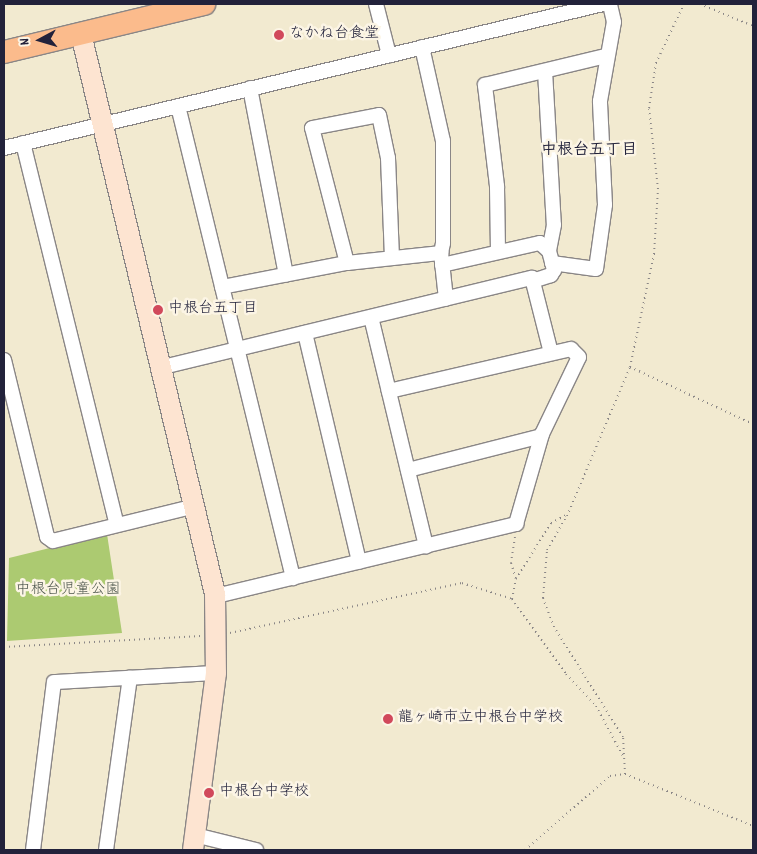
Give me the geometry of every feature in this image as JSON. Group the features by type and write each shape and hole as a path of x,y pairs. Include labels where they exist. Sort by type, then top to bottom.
{"main road":[{"path":"4,52 204,4"}],"street":[{"path":"376,4 389,55"},
{"path":"4,148 603,4"},
{"path":"222,287 348,263 392,258 441,259 540,244 551,257 596,269 605,205 600,123 606,56 614,22 610,4"},
{"path":"81,34 163,367 216,596 218,636 216,673 194,843 256,850"},
{"path":"422,47 443,141 443,242 441,259 446,299"},
{"path":"498,251 497,186 485,86 606,56"},
{"path":"533,281 551,275 554,225 545,71"},
{"path":"250,88 286,275"},
{"path":"178,106 293,578"},
{"path":"348,263 312,128 379,114 388,158 392,258"},
{"path":"23,143 117,526"},
{"path":"163,367 532,278 551,353"},
{"path":"371,317 426,546"},
{"path":"304,333 359,562"},
{"path":"216,596 516,524 541,436 578,357 571,348 389,391"},
{"path":"4,360 47,537 53,541 196,506"},
{"path":"408,470 541,436"},
{"path":"33,850 54,682 216,673"},
{"path":"106,850 130,678"}],"path":[{"path":"625,774 622,737 554,627 543,598 547,550 568,514 630,367 654,254 658,189 649,108 656,63 684,4"},
{"path":"700,4 753,26"},
{"path":"630,367 753,424"},
{"path":"512,599 516,579 551,523 568,514"},
{"path":"516,524 511,563 516,579"},
{"path":"4,647 134,637 218,636 462,583 512,599 566,674 596,706 625,760"},
{"path":"4,613 4,628"},
{"path":"525,850 610,776 625,774 753,826"}],"green space":[{"name":"中根台児童公園","path":"107,534 122,633 7,641 9,558"}],"place":[{"name":"なかね台食堂","path":"279,35"},
{"name":"中根台五丁目","path":"158,310"},
{"name":"龍ヶ崎市立中根台中学校","path":"388,719"},
{"name":"中根台中学校","path":"209,793"}],"district":[{"name":"中根台五丁目","path":"589,151"}]}
